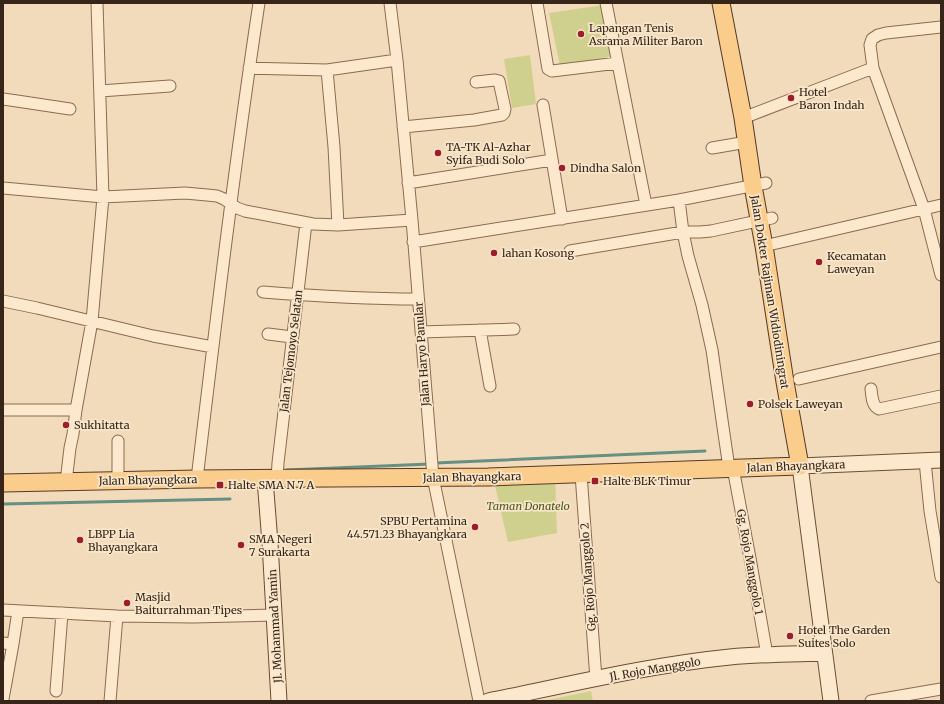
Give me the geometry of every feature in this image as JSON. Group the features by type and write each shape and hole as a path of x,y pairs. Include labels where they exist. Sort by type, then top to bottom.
{"main road":[{"name":"Jalan Dokter Rajiman Widiodiningrat","path":"721,3 747,142 760,185 766,220 764,246 785,382 800,466 831,701"},
{"name":"Jalan Bhayangkara","path":"3,483 197,479 274,474 432,473 488,477 941,460"},
{"name":"Jl. Mohammad Yamin","path":"274,474 270,543 279,701"},
{"name":"Jl. Rojo Manggolo","path":"488,701 640,670 693,661 730,657 824,653"}],"street":[{"path":"66,482 76,410 92,321 103,197 98,3"},
{"path":"197,479 231,204 259,3"},
{"name":"Jalan Haryo Panular","path":"390,3 397,60 412,220 432,473 479,701"},
{"path":"537,3 549,71 552,72 618,63"},
{"path":"606,3 646,205"},
{"path":"941,27 878,35 872,39 870,45 873,68 924,209 941,275"},
{"path":"249,68 327,70 397,60"},
{"path":"743,118 873,68"},
{"path":"327,70 334,147 338,225"},
{"path":"403,127 474,120 502,115 505,109 500,81 495,80 476,82"},
{"path":"100,92 170,86"},
{"path":"3,98 70,109"},
{"path":"543,105 562,218"},
{"path":"712,148 747,142"},
{"path":"408,183 552,160"},
{"path":"413,242 678,200 760,185"},
{"path":"3,188 103,197 185,193 217,196 245,211 306,223 338,225 412,220"},
{"name":"Gg. Rojo Manggolo 1","path":"678,200 688,256 709,335 731,468 750,558 766,655"},
{"path":"764,246 941,205"},
{"path":"570,251 683,232 711,231 766,220"},
{"name":"Jalan Tejomoyo Selatan","path":"274,474 306,223"},
{"path":"263,292 365,299 418,299"},
{"path":"3,301 153,336 213,347"},
{"path":"421,332 514,329"},
{"path":"480,330 490,386"},
{"path":"268,334 292,337"},
{"path":"799,379 941,347"},
{"path":"871,389 873,403 876,408 879,409 941,396"},
{"path":"3,410 76,410"},
{"path":"118,441 118,481"},
{"path":"925,461 931,517 941,577"},
{"name":"Gg. Rojo Manggolo 2","path":"581,474 596,679"},
{"path":"3,610 193,618 274,615"},
{"path":"3,699 8,643 18,611"},
{"path":"56,691 62,613"},
{"path":"110,701 117,616"},
{"path":"871,701 941,689"}],"green space":[{"name":"Lapangan Tenis Asrama Militer Baron","path":"604,5 613,56 560,66 549,13"},
{"path":"530,55 536,104 512,108 504,59"},
{"name":"Taman Donatelo","path":"555,475 557,533 508,542 493,477"},
{"path":"591,691 593,701 543,701"}],"waterway":[{"path":"435,463 705,451"},
{"path":"287,470 430,464"},
{"path":"3,504 230,499"}],"place":[{"name":"Lapangan Tenis Asrama Militer Baron","path":"581,34"},
{"name":"Hotel Baron Indah","path":"791,98"},
{"name":"TA-TK Al-Azhar Syifa Budi Solo","path":"438,153"},
{"name":"Dindha Salon","path":"562,168"},
{"name":"lahan Kosong","path":"494,253"},
{"name":"Kecamatan Laweyan","path":"819,262"},
{"name":"Polsek Laweyan","path":"750,404"},
{"name":"Sukhitatta","path":"66,425"},
{"name":"Halte BLK Timur","path":"595,481"},
{"name":"Halte SMA N 7 A","path":"220,485"},
{"name":"SPBU Pertamina 44.571.23 Bhayangkara","path":"475,527"},
{"name":"LBPP Lia Bhayangkara","path":"80,540"},
{"name":"SMA Negeri 7 Surakarta","path":"241,545"},
{"name":"Masjid Baiturrahman Tipes","path":"127,603"},
{"name":"Hotel The Garden Suites Solo","path":"790,636"}]}
